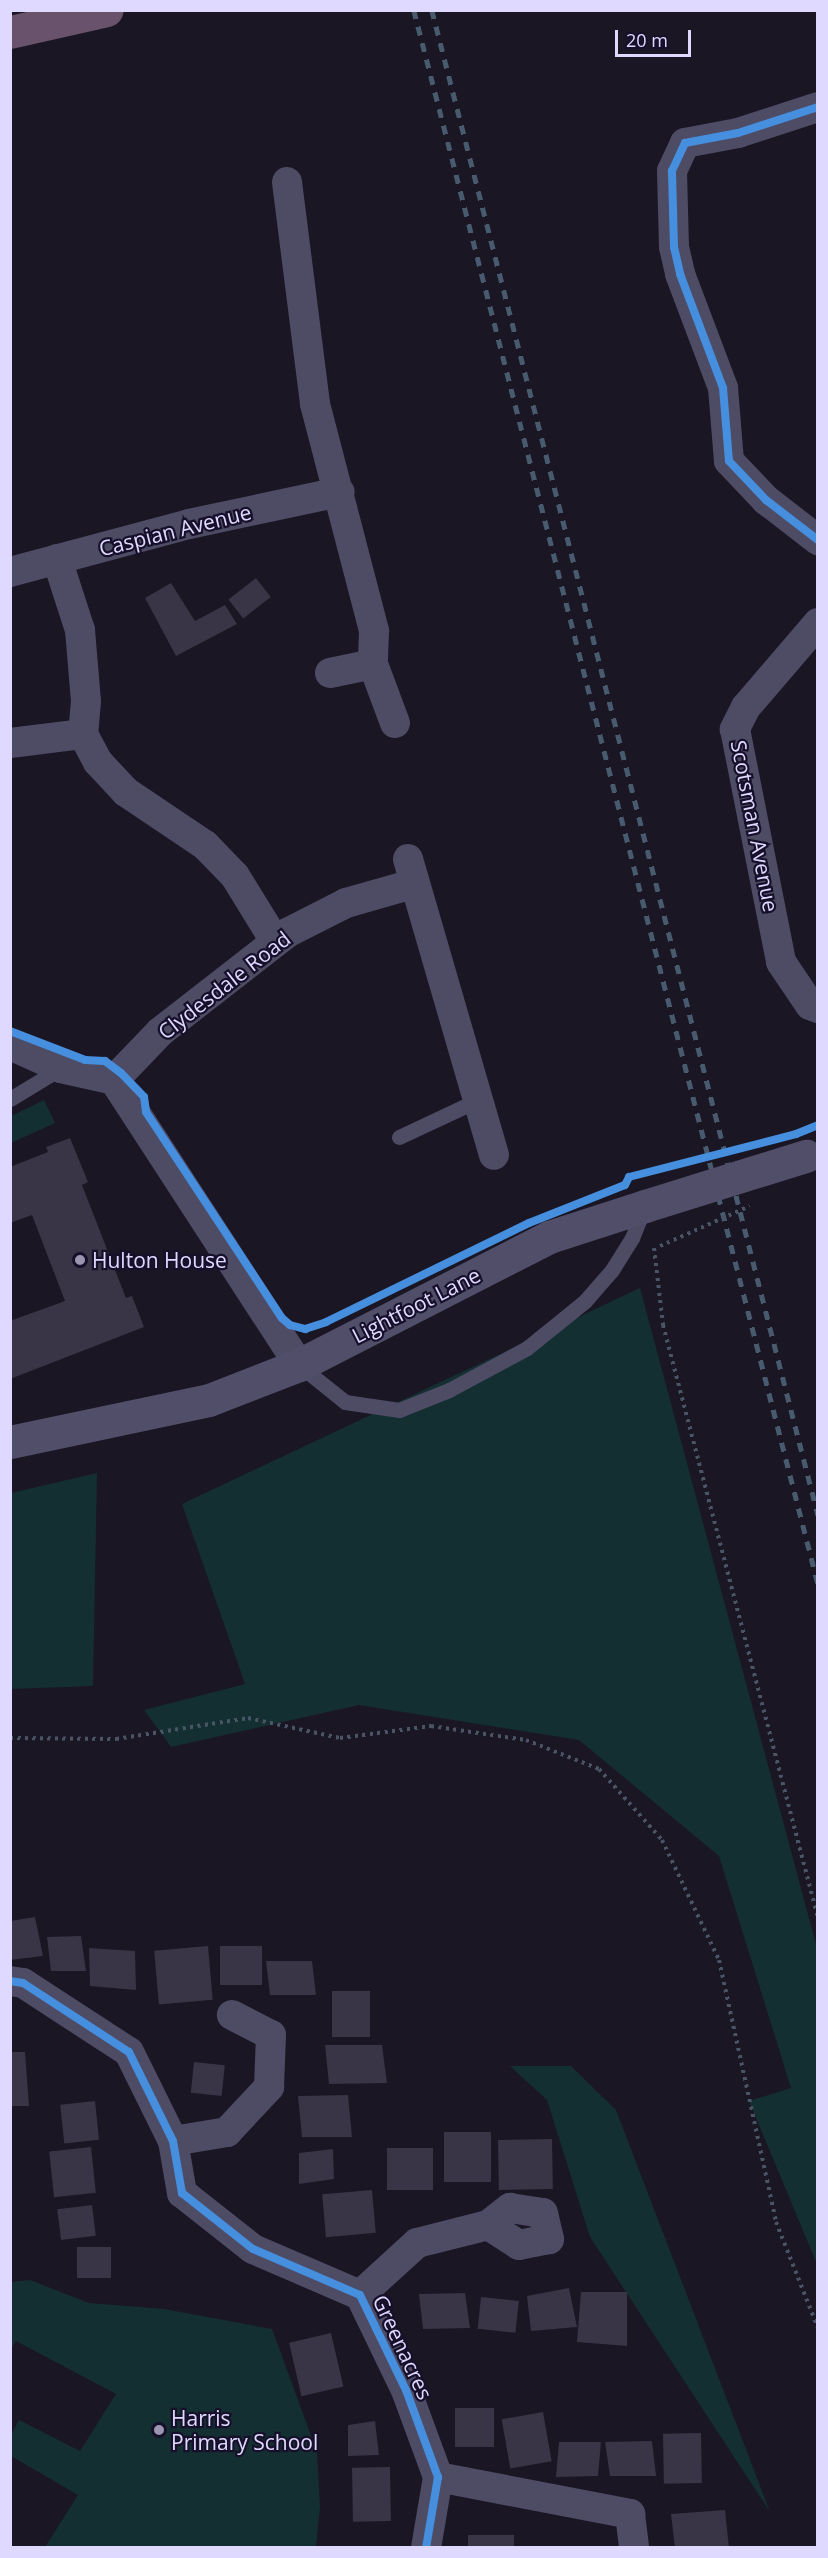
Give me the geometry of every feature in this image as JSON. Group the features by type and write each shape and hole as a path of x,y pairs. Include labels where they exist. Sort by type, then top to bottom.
{"highway":[{"path":"10,32 107,10"}],"main road":[{"name":"Lightfoot Lane","path":"10,1442 209,1400 299,1365 549,1237 812,1153"}],"street":[{"path":"818,107 738,132 685,143 672,171 674,247 680,274 723,388 729,461 766,500 818,540"},
{"path":"287,182 315,404 340,492 374,631 373,664 395,723"},
{"name":"Caspian Avenue","path":"10,572 189,524 340,492"},
{"path":"57,559 80,630 86,701 83,734 98,762 126,792 205,845 235,876 275,941"},
{"name":"Scotsman Avenue","path":"818,623 746,707 735,729 781,962 810,1005 818,1008"},
{"path":"330,673 373,664"},
{"path":"10,743 83,734"},
{"name":"Clydesdale Road","path":"114,1080 160,1032 275,941 411,871 494,1155"},
{"path":"10,1045 61,1068 114,1080 299,1365"},
{"name":"Greenacres","path":"10,1981 23,1983 129,2052 173,2141 182,2193 253,2249 360,2295 406,2391 438,2477"},
{"path":"173,2141 227,2132 269,2086 271,2035 232,2015"},
{"name":"Greenacres","path":"360,2295 417,2243 488,2226"},
{"path":"426,2547 438,2477 630,2514 633,2547"}],"lane":[{"path":"10,1098 61,1068"},
{"path":"399,1137 478,1100"},
{"path":"299,1365 345,1402 399,1410 449,1390 527,1348 585,1301 622,1254 645,1206"}],"path":[{"path":"660,1246 755,1204"},
{"path":"654,1248 663,1325 818,1917"},
{"path":"10,1738 116,1739 248,1718 340,1738 431,1726 526,1740 599,1769 662,1840 719,1960 776,2223 818,2328"}],"green space":[{"path":"44,1100 55,1123 11,1143 11,1116"},
{"path":"640,1288 817,1948 817,2264 749,2101 791,2088 719,1856 579,1740 359,1705 171,1747 144,1710 245,1684 182,1504"},
{"path":"97,1473 93,1686 11,1689 11,1493"},
{"path":"510,2066 571,2066 616,2110 770,2512 590,2237 547,2100"},
{"name":"Harris Primary School","path":"30,2280 89,2303 164,2309 272,2329 317,2452 320,2507 316,2547 45,2547 78,2495 11,2456 11,2435 19,2420 80,2451 116,2394 16,2341 11,2349 11,2282"}],"building":[{"path":"256,578 271,597 243,618 228,600"},
{"path":"171,583 195,621 225,605 237,624 176,656 145,598"},
{"name":"Hulton House","path":"70,1138 88,1182 82,1185 126,1298 132,1296 144,1327 10,1379 10,1321 65,1301 32,1215 10,1223 10,1167 48,1152 46,1147"},
{"path":"35,1917 43,1956 10,1960 10,1921"},
{"path":"81,1936 86,1971 51,1971 47,1937"},
{"path":"208,1946 213,2000 159,2005 154,1951"},
{"path":"220,1946 262,1946 262,1985 220,1985"},
{"path":"89,1948 135,1951 136,1990 90,1986"},
{"path":"266,1961 312,1961 316,1995 270,1995"},
{"path":"332,1991 370,1991 370,2037 332,2037"},
{"path":"325,2045 382,2045 387,2083 329,2084"},
{"path":"10,2052 25,2052 29,2106 10,2106"},
{"path":"194,2062 225,2065 222,2096 191,2093"},
{"path":"348,2095 352,2137 302,2137 298,2096"},
{"path":"95,2101 99,2140 64,2143 60,2105"},
{"path":"444,2132 491,2132 491,2182 444,2182"},
{"path":"552,2139 553,2189 499,2190 498,2140"},
{"path":"91,2147 96,2193 54,2197 49,2151"},
{"path":"387,2148 433,2148 433,2190 387,2190"},
{"path":"333,2149 334,2179 299,2184 299,2153"},
{"path":"372,2190 376,2233 326,2237 322,2194"},
{"path":"92,2205 96,2236 61,2240 57,2209"},
{"path":"77,2247 111,2247 111,2278 77,2278"},
{"path":"569,2288 577,2327 531,2331 527,2296"},
{"path":"581,2292 627,2292 627,2346 577,2342"},
{"path":"465,2293 470,2328 423,2329 419,2294"},
{"path":"481,2297 519,2301 515,2333 478,2329"},
{"path":"331,2333 343,2387 301,2396 289,2343"},
{"path":"455,2408 494,2408 494,2447 455,2447"},
{"path":"543,2412 552,2461 510,2469 502,2419"},
{"path":"375,2421 379,2455 348,2456 348,2425"},
{"path":"701,2433 702,2483 664,2484 663,2434"},
{"path":"652,2441 656,2476 610,2476 605,2442"},
{"path":"559,2442 601,2442 598,2476 556,2477"},
{"path":"390,2467 391,2521 353,2522 352,2468"},
{"path":"725,2510 729,2548 675,2548 671,2514"},
{"path":"468,2535 514,2535 514,2548 468,2548"}],"railway":[{"path":"414,10 818,1584"},
{"path":"432,10 818,1515"}],"cycle path":[{"path":"818,107 738,133 685,143 672,171 674,247 680,274 723,388 729,461 766,500 818,540"},
{"path":"10,1031 85,1060 105,1061 121,1073 144,1097 146,1112 282,1318 290,1325 305,1329 326,1322 529,1223 625,1185 629,1177 796,1134 818,1125"},
{"path":"10,1981 23,1983 129,2052 173,2141 182,2193 253,2249 360,2295 406,2390 438,2477 426,2548"}],"place":[{"name":"Hulton House","path":"80,1260"},
{"name":"Harris Primary School","path":"159,2430"}]}
